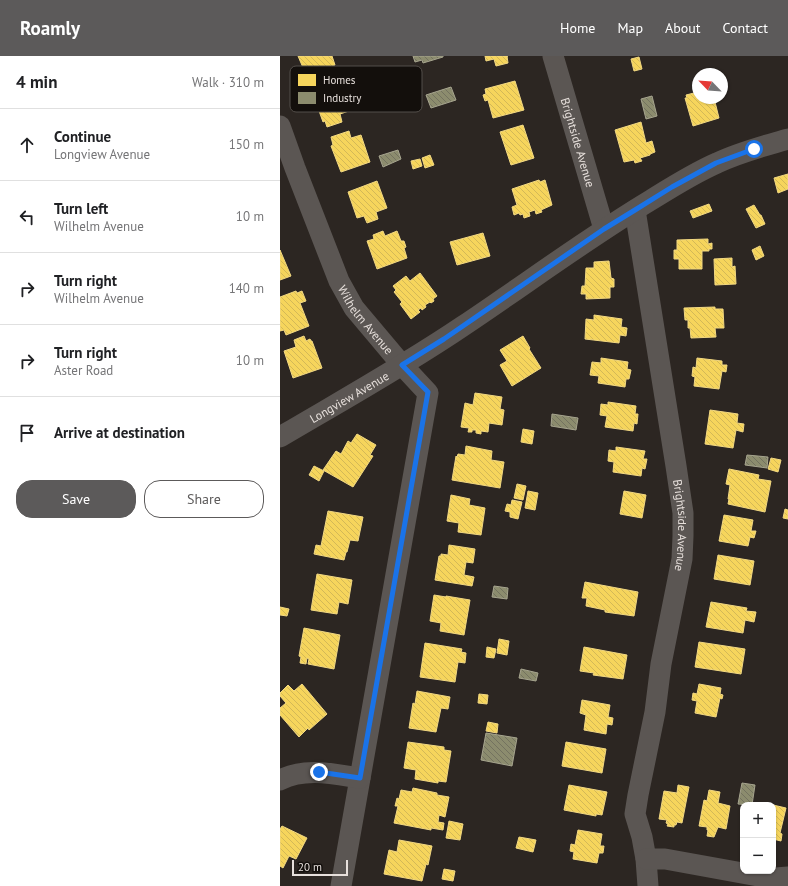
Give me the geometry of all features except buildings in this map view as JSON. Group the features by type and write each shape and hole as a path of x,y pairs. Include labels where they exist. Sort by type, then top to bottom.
{"street":[{"name":"Brightside Avenue","path":"553,56 604,229"},
{"name":"Wilhelm Avenue","path":"280,126 339,281 354,308 402,365 428,392 342,886"},
{"name":"Longview Avenue","path":"280,437 402,365 464,325 604,229 685,180 716,163 754,149 788,139"},
{"name":"Brightside Avenue","path":"635,210 683,513 682,559 661,664 655,712 635,814 642,836 646,859 648,886"},
{"path":"280,780 302,772 319,772 360,778"},
{"path":"646,859 665,859 764,877 788,877"}],"route":[{"path":"319,772 360,778 428,392 402,365 444,339 604,229 672,187 716,163 734,155 754,149"}]}
